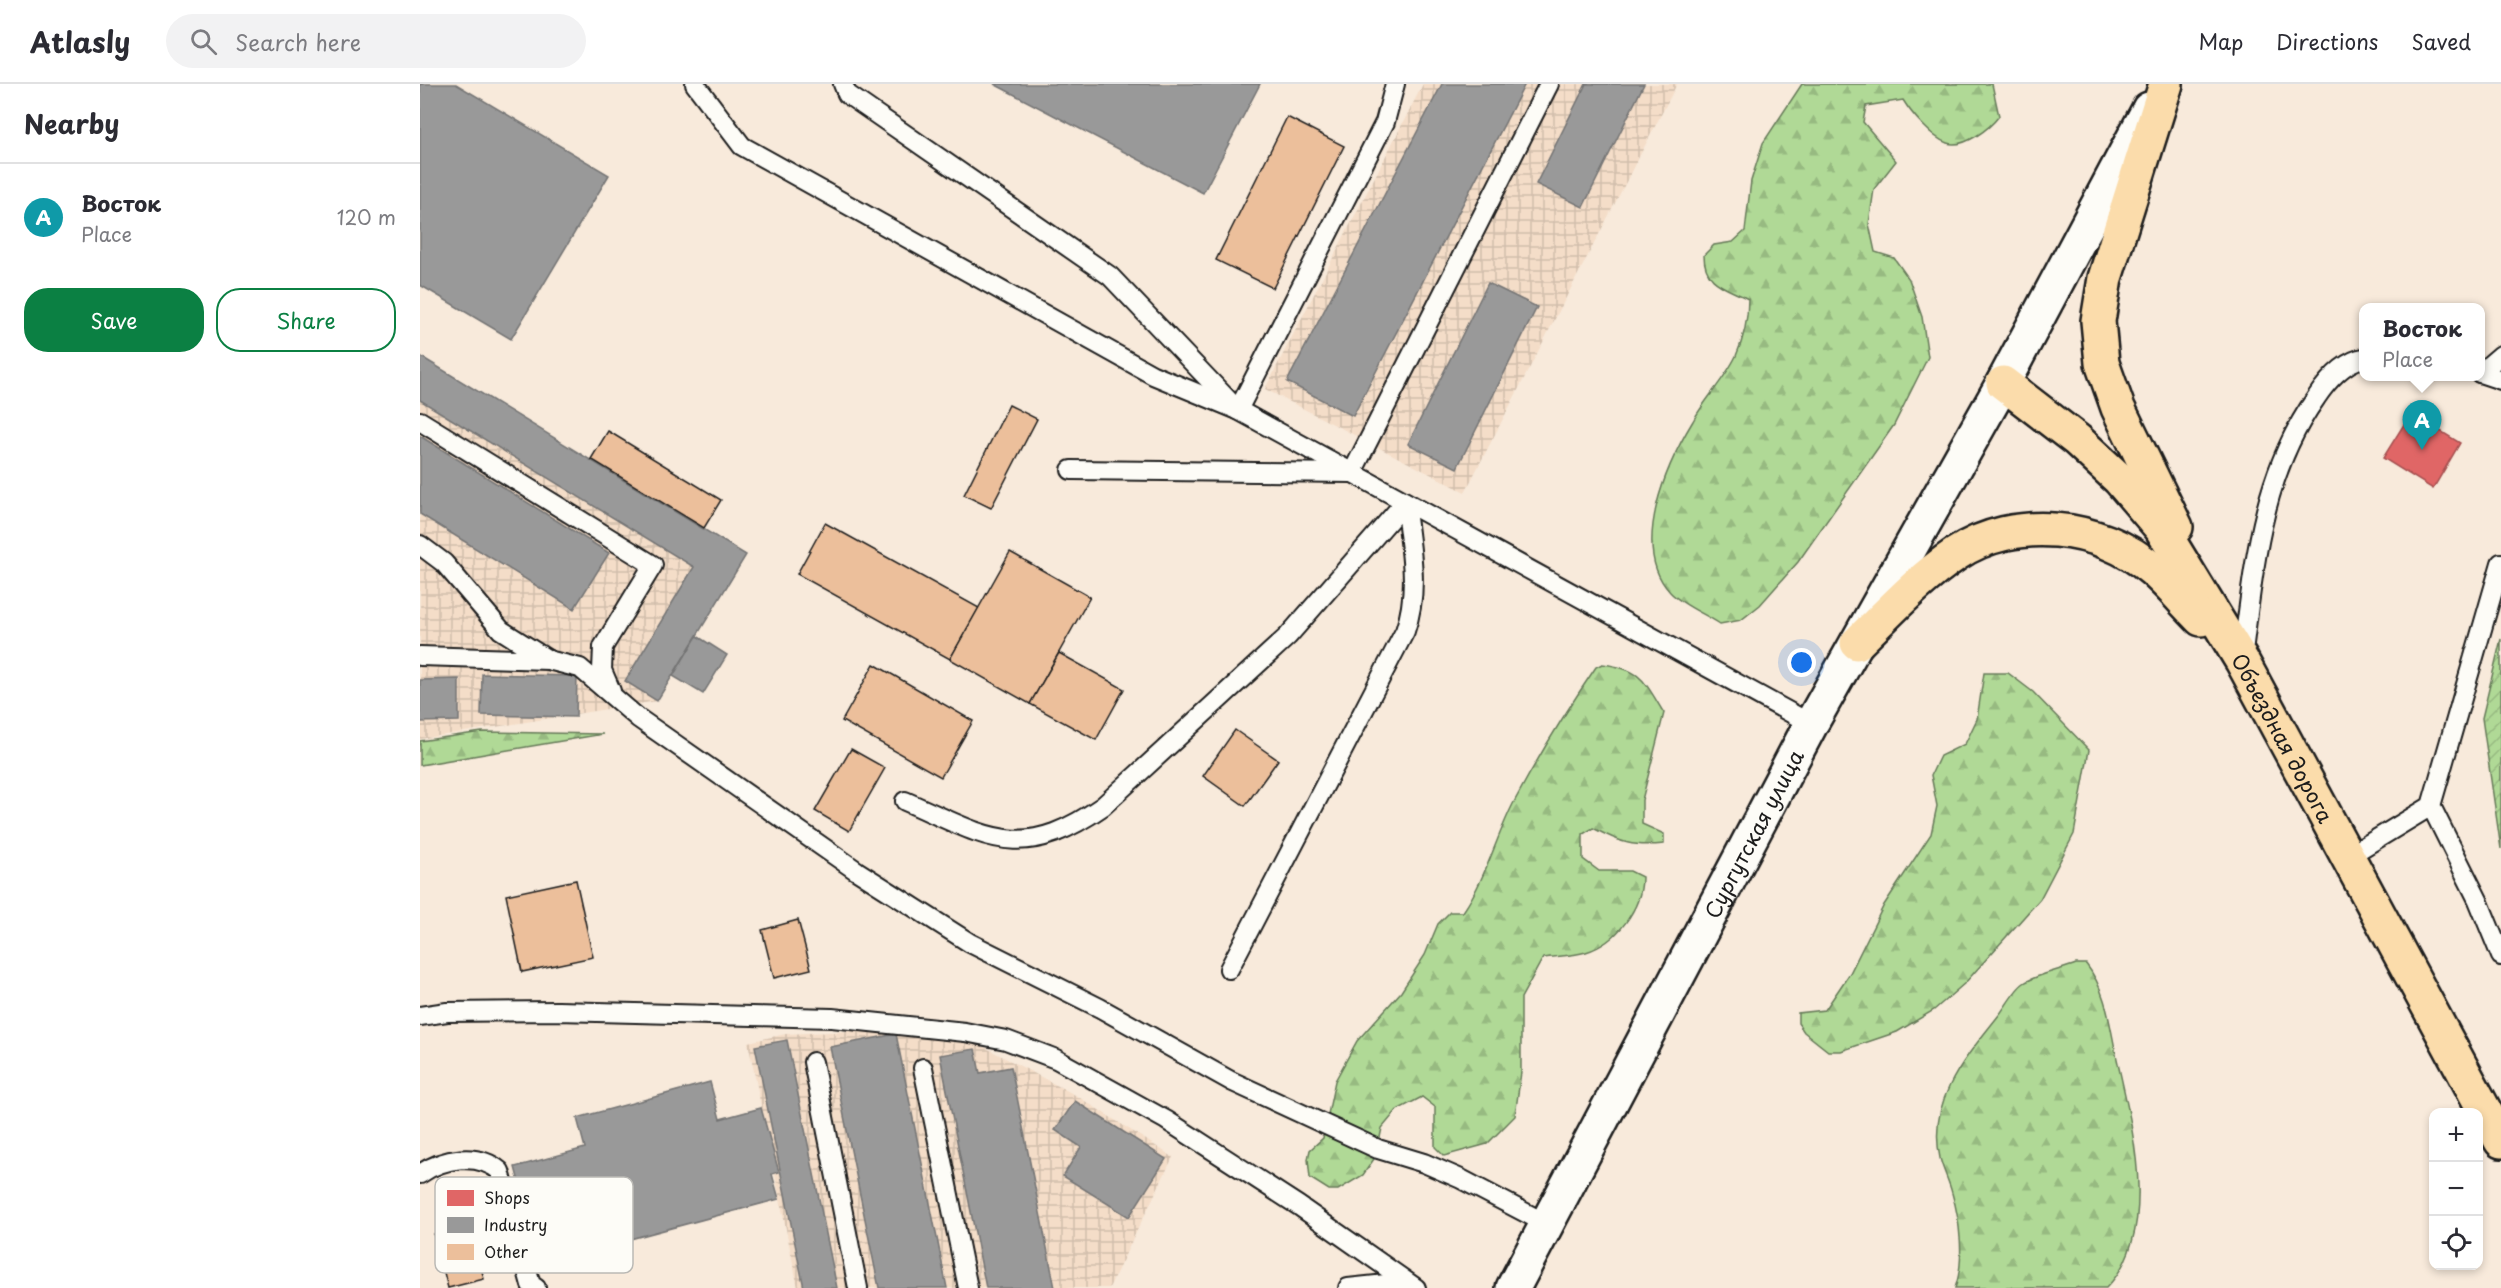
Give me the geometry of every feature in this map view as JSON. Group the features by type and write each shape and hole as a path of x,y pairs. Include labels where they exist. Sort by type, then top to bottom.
{"main road":[{"name":"Сургутская улица","path":"1513,1288 1811,724 2003,383 2164,84"},
{"path":"2164,84 2104,278 2098,321 2102,363 2118,408 2242,661"},
{"name":"Объездная дорога","path":"2003,383 2076,440 2126,487 2161,528 2242,661 2501,1141"},
{"path":"1857,643 1925,579 1957,553 2001,534 2045,529 2087,535 2121,548 2152,569 2242,661"}],"lane":[{"path":"695,84 742,146 1153,375 1238,410 1811,724"},
{"path":"843,84 847,94 1110,276 1238,410"},
{"path":"1238,410 1385,122 1395,84"},
{"path":"1352,472 1549,84"},
{"path":"2485,369 2501,355"},
{"path":"2242,661 2257,548 2272,482 2296,426 2327,382 2359,359"},
{"path":"2485,374 2501,380"},
{"path":"420,421 653,565 603,647 602,670 611,692"},
{"path":"1071,470 1352,472"},
{"path":"905,801 988,837 1008,841 1030,841 1046,837 1078,823 1103,806 1288,636 1405,502"},
{"path":"1229,969 1405,631 1411,612 1415,583 1405,502"},
{"path":"420,545 444,563 501,630 548,660"},
{"path":"2501,563 2431,806 2478,900 2501,956"},
{"path":"420,656 548,660 580,668 611,692 638,718 857,870 970,943 1100,1008 1231,1081 1378,1149 1424,1163 1461,1179 1547,1224"},
{"path":"2347,857 2431,806"},
{"path":"420,1016 447,1012 558,1011 832,1017 965,1032 1006,1040 1056,1059 1166,1120 1299,1206 1410,1285"},
{"path":"813,1062 858,1288"},
{"path":"923,1068 968,1288"},
{"path":"420,1174 465,1158 490,1162 500,1170 502,1177"},
{"path":"1348,1288 1410,1285"}],"shaded area":[{"path":"1423,84 1677,84 1465,492 1265,389"},
{"path":"420,356 746,555 657,701 420,739"},
{"path":"896,1029 977,1043 1077,1096 1173,1157 1109,1288 798,1288 748,1042 786,1034"}],"green space":[{"path":"1802,84 1992,84 1999,116 1976,136 1954,144 1941,140 1929,131 1903,100 1866,106 1863,122 1896,161 1874,189 1869,224 1875,252 1894,258 1909,279 1922,317 1928,357 1894,425 1798,562 1760,605 1741,620 1720,624 1670,592 1658,574 1653,553 1652,530 1663,482 1673,460 1698,413 1731,364 1739,349 1745,328 1748,299 1712,279 1705,265 1704,255 1714,245 1733,242 1745,231 1751,181 1763,143"},
{"path":"2501,639 2501,849 2482,718"},
{"path":"1602,664 1634,673 1652,693 1664,713 1642,800 1642,824 1664,834 1664,844 1627,843 1593,828 1583,834 1583,859 1599,871 1630,871 1642,877 1641,889 1632,912 1617,933 1597,948 1581,953 1543,958 1521,998 1521,1072 1515,1116 1487,1144 1444,1156 1435,1147 1435,1107 1422,1097 1397,1110 1382,1128 1376,1156 1363,1175 1338,1190 1329,1190 1310,1178 1308,1159 1310,1150 1323,1138 1335,1081 1357,1041 1401,992 1425,955 1438,924 1450,912 1463,912 1478,886 1513,804 1532,769 1596,667"},
{"path":"1984,673 2008,673 2033,692 2089,750 2074,834 2040,899 1965,983 1934,1010 1897,1032 1841,1051 1828,1051 1804,1032 1798,1023 1798,1013 1825,1010 1850,973 1884,905 1931,834 1937,806 1931,775 1940,756 1965,744 1977,719"},
{"path":"482,732 603,734 420,765 420,741"},
{"path":"2076,964 2086,964 2093,975 2103,997 2110,1022 2135,1147 2138,1209 2133,1239 2123,1265 2106,1288 1955,1288 1961,1253 1959,1228 1952,1193 1940,1158 1937,1137 1944,1098 1962,1063 2014,993 2024,983 2036,977"}],"building: Shops":[{"path":"2411,413 2460,443 2433,489 2383,458"}],"building: Industry":[{"path":"420,84 456,84 609,175 511,339 420,285"},
{"path":"994,84 1260,84 1203,193"},
{"path":"1442,84 1525,84 1353,416 1287,382"},
{"path":"1586,84 1644,84 1583,207 1536,184"},
{"path":"1488,283 1537,307 1457,468 1408,444"},
{"path":"420,356 746,555 657,701 625,681 694,567 420,400"},
{"path":"420,436 609,553 574,609 420,514"},
{"path":"697,636 727,655 703,694 673,676"},
{"path":"482,674 577,676 576,717 481,715"},
{"path":"459,679 459,721 420,722 420,680"},
{"path":"896,1034 947,1288 879,1288 830,1047"},
{"path":"787,1040 837,1288 804,1288 755,1046"},
{"path":"975,1049 980,1073 1011,1067 1055,1288 986,1288 940,1055"},
{"path":"710,1082 720,1119 761,1108 779,1172 772,1174 779,1199 633,1238 633,1177 518,1177 515,1167 585,1148 577,1118"},
{"path":"1075,1101 1166,1159 1129,1217 1063,1176 1081,1147 1055,1130"}],"building: Other":[{"path":"1287,117 1344,146 1273,288 1216,260"},
{"path":"1009,405 1037,419 991,508 964,495"},
{"path":"608,431 721,500 704,528 591,459"},
{"path":"825,523 979,608 950,659 797,574"},
{"path":"1010,552 1090,597 1030,704 950,659"},
{"path":"1059,653 1124,689 1096,740 1030,704"},
{"path":"874,664 973,721 941,777 842,721"},
{"path":"1235,730 1278,760 1245,806 1203,776"},
{"path":"851,749 885,768 849,831 815,811"},
{"path":"576,880 593,957 522,972 506,895"},
{"path":"798,920 811,969 774,978 762,930"},
{"path":"444,1273 482,1273 484,1279 448,1288"}],"place":[{"name":"Восток","path":"2422,450"}]}
